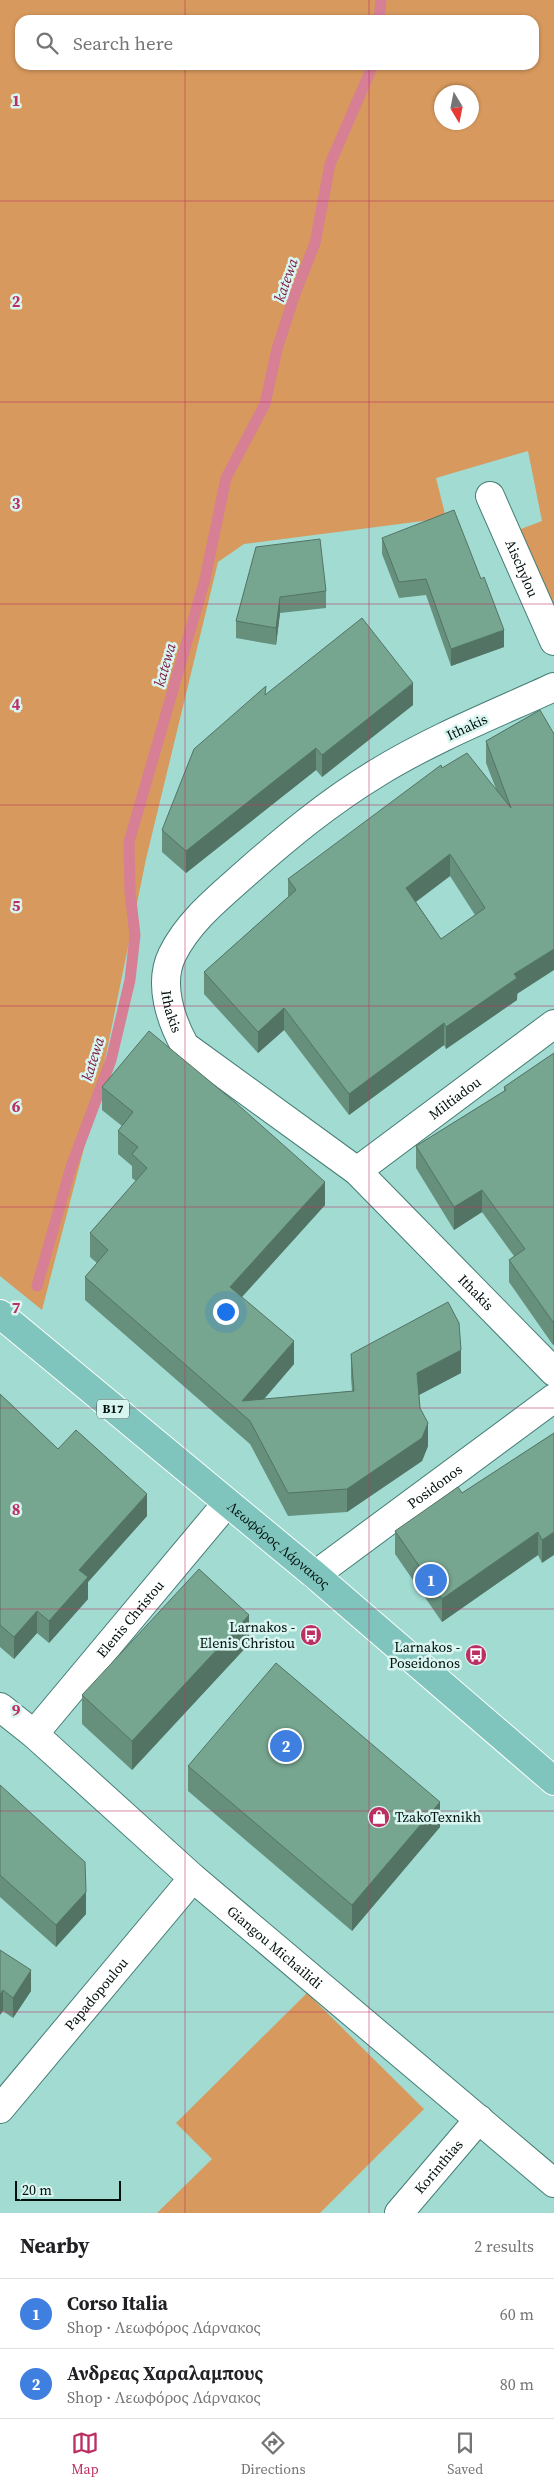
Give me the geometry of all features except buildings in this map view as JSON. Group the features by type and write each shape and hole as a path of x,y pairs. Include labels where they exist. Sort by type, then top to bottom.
{"main road":[{"name":"Λεωφόρος Λάρνακος","path":"0,1314 315,1575 554,1780"}],"street":[{"name":"Aischylou","path":"490,496 554,641"},
{"name":"Ithakis","path":"554,687 448,736 378,772 329,804 212,903 188,930 172,956 167,983 169,1005 175,1028 185,1046 356,1171 554,1372"},
{"name":"Miltiadou","path":"356,1171 554,1024"},
{"name":"Posidonos","path":"315,1575 554,1398"},
{"name":"Elenis Christou","path":"34,1734 227,1503"},
{"name":"Giangou Michailidi","path":"0,1707 34,1734 193,1878 554,2183"},
{"name":"Papadopoulou","path":"0,2109 193,1878"},
{"name":"Korinthias","path":"399,2213 479,2119"}],"shaded area":[{"path":"0,0 554,0 554,628 513,532 542,521 528,451 436,478 446,518 244,544 218,562 146,859 98,1094 42,1310 0,1276"},
{"path":"307,1993 424,2109 320,2213 157,2213 212,2159 176,2123"}],"waterway":[{"name":"katewa","path":"380,15 381,0"},
{"name":"katewa","path":"37,1286 71,1167 111,1060 130,980 135,935 130,892 129,842 205,579 226,478 265,404 277,349 295,294 315,243 330,164 371,70"}],"place":[{"name":"Corso Italia","path":"431,1580"},
{"name":"Larnakos - Elenis Christou","path":"311,1635"},
{"name":"Larnakos - Poseidonos","path":"476,1655"},
{"name":"Ανδρεας Χαραλαμπους","path":"286,1746"},
{"name":"TzakoTexnikh","path":"379,1817"}]}
